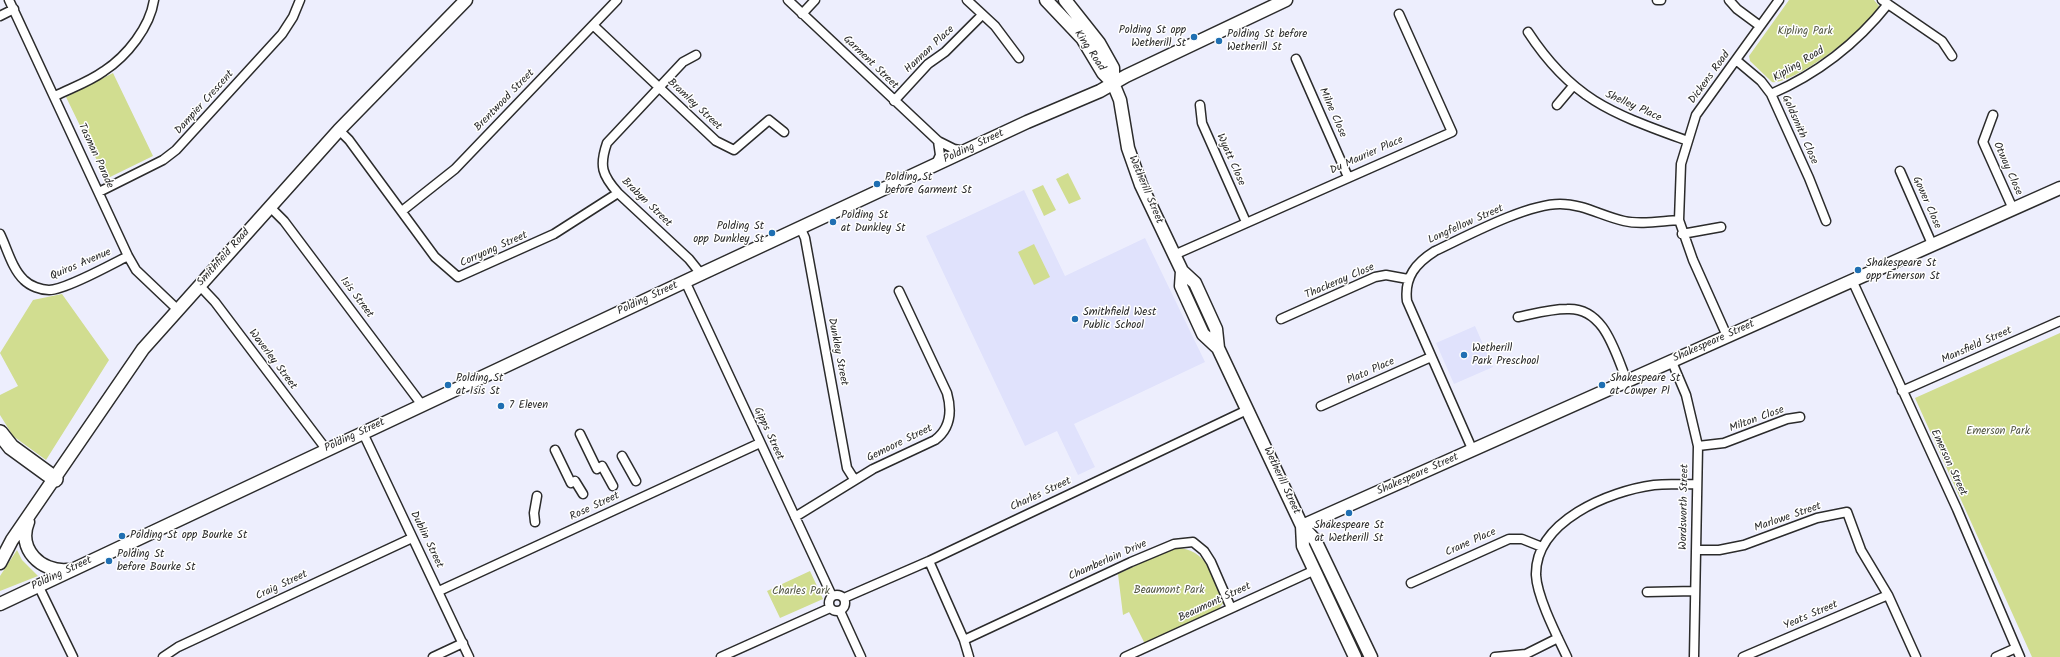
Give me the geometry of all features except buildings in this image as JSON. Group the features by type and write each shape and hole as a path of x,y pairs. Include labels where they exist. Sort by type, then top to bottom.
{"highway":[{"path":"0,433 11,447 54,479"}],"main road":[{"name":"Smithfield Road","path":"0,563 12,540 32,510 143,349 177,309 339,130 466,0"},
{"name":"King Road","path":"1046,0 1082,38 1103,73 1113,83"},
{"name":"King Road","path":"1065,0 1099,43 1113,68 1113,83"},
{"name":"Polding Street","path":"3,600 73,569 800,227 1027,122 1070,105 1286,0"},
{"name":"Wetherill Street","path":"1113,83 1120,100 1128,148 1134,168 1182,271 1181,286 1203,334 1218,348 1302,526 1315,540 1368,656"},
{"name":"Shakespeare Street","path":"1302,526 2060,188"},
{"path":"32,510 24,534 26,544 30,552 40,562 49,568 60,570 73,569"},
{"name":"Wetherill Street","path":"1302,526 1303,546 1355,657"},
{"name":"Smithfield Road","path":"0,550 12,540"}],"street":[{"name":"Tasman Parade","path":"9,0 55,96 128,256 136,270 177,309"},
{"path":"55,96 92,79 105,71 120,57 146,26 152,13 154,0"},
{"name":"Dampier Crescent","path":"99,192 163,160 176,150 282,34 293,16 300,0"},
{"name":"Brentwood Street","path":"402,211 455,169 594,26 617,0"},
{"name":"Garment Street","path":"788,0 938,141 954,149 965,151"},
{"path":"802,14 815,0"},
{"path":"967,0 995,26 1019,58"},
{"path":"1729,0 1737,9 1760,26"},
{"name":"Dickens Road","path":"1727,336 1682,234 1679,220 1681,164 1696,114 1779,0"},
{"path":"1885,2 1942,41 1952,56"},
{"name":"Kipling Road","path":"1771,94 1813,71 1842,51 1859,37 1885,2"},
{"path":"0,16 14,9"},
{"name":"Du Maurier Place","path":"1174,255 1452,132 1398,14"},
{"name":"Hannan Place","path":"894,101 928,64 945,52 982,15"},
{"name":"Bramley Street","path":"594,26 716,141 734,150 769,120 784,132"},
{"name":"Shelley Place","path":"1528,32 1542,54 1573,86 1606,109 1688,141"},
{"name":"Brabyn Street","path":"696,55 683,62 607,143 602,157 603,172 607,181 618,193 690,259 701,274"},
{"name":"Milne Close","path":"1296,59 1348,177"},
{"name":"Goldsmith Close","path":"1736,60 1761,81 1771,94 1809,178 1826,221"},
{"path":"1557,105 1573,86"},
{"name":"Wyatt Close","path":"1200,105 1202,123 1246,222"},
{"name":"Otway Close","path":"1993,115 1983,142 2013,209"},
{"name":"Corryong Street","path":"339,130 349,140 435,256 458,277 554,234 618,193"},
{"path":"936,165 940,155 938,141"},
{"name":"Gower Close","path":"1900,171 1932,244"},
{"name":"Longfellow Street","path":"1408,279 1423,258 1435,251 1538,207 1559,204 1581,206 1624,221 1643,222 1679,220"},
{"name":"Isis Street","path":"270,207 284,221 422,405"},
{"name":"Dunkley Street","path":"800,227 805,238 848,468 854,479"},
{"path":"1682,234 1721,227"},
{"name":"Quiros Avenue","path":"0,234 18,273 24,281 40,289 50,290 63,286 128,256"},
{"name":"Thackeray Close","path":"1281,319 1375,277 1386,275 1408,279"},
{"path":"1408,279 1406,290 1408,301 1473,451"},
{"name":"Emerson Street","path":"1852,280 1902,392 1957,509 2020,657"},
{"name":"Gipps Street","path":"685,281 832,596"},
{"name":"Waverley Street","path":"199,285 215,302 326,449"},
{"name":"Gemoore Street","path":"795,517 854,479 935,440 943,434 950,417 947,393 899,291"},
{"path":"1518,317 1567,309 1582,310 1594,317 1604,328 1627,381"},
{"name":"Mansfield Street","path":"1902,392 2060,321"},
{"name":"Plato Place","path":"1320,406 1431,357"},
{"name":"Wordsworth Street","path":"1672,362 1686,395 1698,446 1696,484 1694,657"},
{"name":"Charles Street","path":"844,598 929,561 1247,410"},
{"name":"Milton Close","path":"1698,446 1724,443 1787,419 1800,417"},
{"name":"Dublin Street","path":"363,433 469,657"},
{"path":"580,434 599,468 613,486"},
{"name":"Rose Street","path":"439,591 760,443"},
{"path":"555,450 573,482 583,494"},
{"path":"622,456 636,481"},
{"path":"1567,657 1538,589 1536,575 1542,547 1560,523 1572,514 1603,500 1632,489 1654,485 1696,484"},
{"path":"535,522 534,513 537,496"},
{"name":"Marlowe Street","path":"1696,550 1719,550 1744,545 1817,518 1847,512 1861,550 1888,596 1916,657"},
{"name":"Craig Street","path":"163,657 178,647 412,538"},
{"name":"Crane Place","path":"1411,583 1509,539 1522,539 1542,547"},
{"name":"Chamberlain Drive","path":"964,640 1131,562 1183,542 1193,542 1204,551 1231,608"},
{"path":"929,561 964,640 969,657"},
{"name":"Beaumont Street","path":"1125,657 1314,570"},
{"path":"38,585 73,657"},
{"path":"1646,592 1695,591"},
{"path":"837,594 844,598 845,605 840,611 834,611 830,608 828,602 832,596 837,594"},
{"name":"Yeats Street","path":"1743,657 1888,596"},
{"path":"721,657 830,608"},
{"path":"840,611 861,657"},
{"path":"1494,657 1526,654 1558,638"},
{"path":"433,657 463,643"},
{"path":"1996,657 2016,648"}],"shaded area":[{"name":"Smithfield West Public School","path":"1024,190 1065,276 1145,238 1205,362 1074,424 1095,467 1078,475 1057,431 1025,446 926,236"},
{"name":"Wetherill Park Preschool","path":"1475,326 1493,367 1454,384 1436,343"}],"green space":[{"name":"Kipling Park","path":"1789,0 1874,0 1879,6 1874,15 1863,26 1831,53 1813,65 1782,81 1772,82 1750,61 1749,56"},
{"path":"113,73 153,156 106,179 66,97"},
{"path":"1068,173 1081,199 1069,204 1056,179"},
{"path":"1043,185 1056,210 1044,216 1032,190"},
{"path":"1034,244 1050,277 1034,285 1018,252"},
{"path":"62,294 109,360 46,460 13,436 0,415 0,395 18,386 0,353 33,300"},
{"name":"Emerson Park","path":"2060,333 2060,657 2032,657 1915,398"},
{"name":"Beaumont Park","path":"1181,548 1198,555 1204,561 1213,576 1224,602 1218,610 1145,644 1129,612 1123,615 1118,574 1171,549"},
{"path":"17,550 22,560 38,576 0,591 0,576"},
{"name":"Charles Park","path":"810,571 823,599 780,618 767,591"}],"place":[{"name":"Polding St opp Wetherill St","path":"1194,37"},
{"name":"Polding St before Wetherill St","path":"1219,41"},
{"name":"Polding St before Garment St","path":"877,184"},
{"name":"Polding St at Dunkley St","path":"833,222"},
{"name":"Polding St opp Dunkley St","path":"772,233"},
{"name":"Shakespeare St opp Emerson St","path":"1858,270"},
{"name":"Smithfield West Public School","path":"1075,319"},
{"name":"Wetherill Park Preschool","path":"1464,355"},
{"name":"Polding St at Isis St","path":"448,385"},
{"name":"Shakespeare St at Cowper Pl","path":"1602,385"},
{"name":"7 Eleven","path":"501,406"},
{"name":"Shakespeare St at Wetherill St","path":"1349,513"},
{"name":"Polding St opp Bourke St","path":"122,536"},
{"name":"Polding St before Bourke St","path":"109,561"}]}
